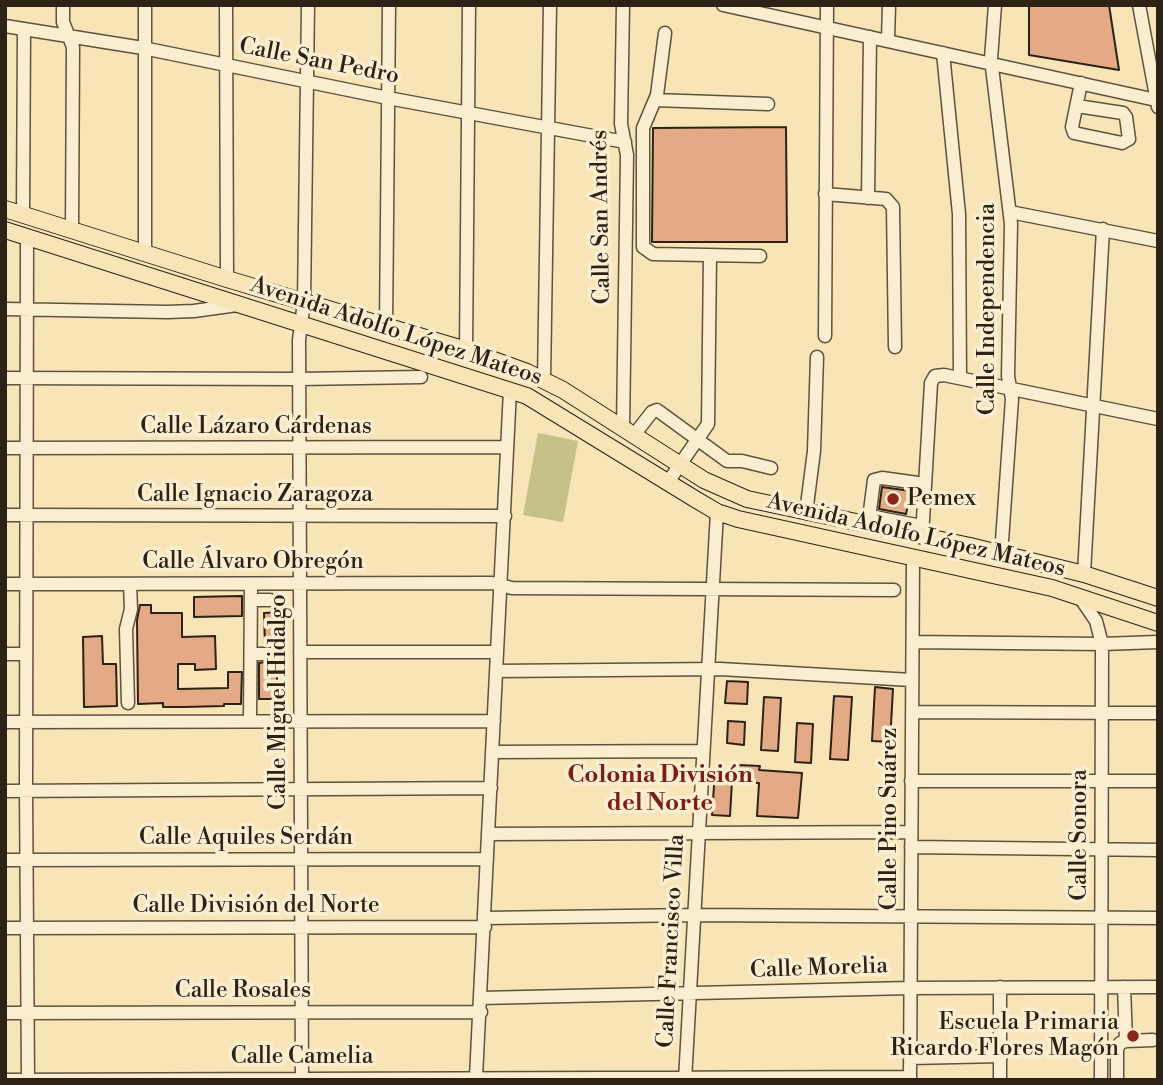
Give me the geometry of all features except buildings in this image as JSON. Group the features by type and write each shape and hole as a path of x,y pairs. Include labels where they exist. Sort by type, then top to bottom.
{"main road":[{"name":"Avenida Adolfo López Mateos","path":"5,209 386,328 466,350 544,380 728,492 747,499 806,513 919,531 1001,555 1084,573 1158,598"},
{"name":"Avenida Adolfo López Mateos","path":"5,230 510,390 540,402 717,512 764,525 1052,588 1158,623"},
{"path":"967,570 971,546"}],"street":[{"path":"63,5 63,22 73,47 72,229"},
{"path":"145,5 145,253"},
{"path":"226,5 227,279"},
{"name":"Calle Miguel Hidalgo","path":"302,1079 299,379 303,302 308,5"},
{"path":"386,328 389,5"},
{"path":"466,350 469,5"},
{"path":"544,380 550,5"},
{"name":"Calle San Andrés","path":"622,5 621,124 627,155 629,431"},
{"path":"723,5 747,8 1081,83 1157,104 1139,5"},
{"path":"825,336 827,5"},
{"path":"888,40 889,10 899,5"},
{"name":"Calle Independencia","path":"995,5 992,63 1010,212 1008,376 1012,399 1001,555"},
{"name":"Calle San Pedro","path":"5,26 144,48 388,98 625,142"},
{"path":"23,214 24,29"},
{"path":"665,33 655,100 643,128 643,247 653,254 760,256"},
{"path":"868,198 870,37"},
{"path":"943,53 959,214 960,378"},
{"path":"1077,106 1121,112 1126,117 1129,139 1122,144 1076,134 1072,127 1081,83"},
{"path":"655,100 768,104"},
{"path":"825,194 889,201 894,207 895,347"},
{"path":"1010,212 1158,241"},
{"path":"1084,573 1103,229"},
{"path":"27,236 28,1080"},
{"path":"668,482 707,428 709,421 710,256"},
{"path":"5,309 167,312 240,304"},
{"path":"806,513 814,451 817,357"},
{"path":"919,531 931,383 935,376 960,378 1158,419"},
{"path":"5,378 421,377"},
{"path":"476,1076 510,390"},
{"path":"629,431 657,410 727,461 742,461 771,468"},
{"name":"Calle Lázaro Cárdenas","path":"5,448 507,447"},
{"path":"868,521 874,480 882,478 921,483"},
{"name":"Calle Francisco Villa","path":"685,1078 717,512"},
{"name":"Calle Ignacio Zaragoza","path":"5,515 505,516"},
{"name":"Calle Pino Suárez","path":"910,1078 914,558"},
{"name":"Calle Álvaro Obregón","path":"5,584 492,583 512,588 894,590"},
{"path":"128,703 126,629 131,609 130,584"},
{"path":"250,721 251,584"},
{"name":"Calle Sonora","path":"1079,596 1096,621 1102,644 1101,1080"},
{"path":"251,600 270,600"},
{"path":"913,642 1158,642"},
{"path":"300,652 497,652"},
{"path":"5,653 26,653"},
{"path":"251,654 271,654"},
{"path":"497,671 708,669 912,680"},
{"path":"912,712 1158,713"},
{"path":"5,722 494,721"},
{"path":"492,752 702,751"},
{"path":"911,781 1158,782"},
{"path":"5,790 491,788"},
{"path":"489,834 911,832"},
{"path":"911,847 1158,850"},
{"name":"Calle Aquiles Serdán","path":"5,860 487,859"},
{"path":"485,922 694,915 1158,918"},
{"name":"Calle División del Norte","path":"5,928 301,927 485,922"},
{"path":"1124,987 1126,1041"},
{"name":"Calle Morelia","path":"481,998 910,988 1158,987"},
{"path":"1000,988 1000,1080"},
{"name":"Calle Rosales","path":"5,1013 481,1012"},
{"path":"1118,1080 1118,1045 1126,1041 1153,1040"},
{"path":"910,1058 1000,1056"},
{"name":"Calle Camelia","path":"5,1080 476,1076 910,1078"}],"shaded area":[{"path":"538,433 578,441 563,522 523,515"}],"place":[{"name":"Pemex","path":"893,499"},
{"name":"Escuela Primaria Ricardo Flores Magón","path":"1133,1036"}],"district":[{"name":"Colonia División del Norte","path":"660,790"}]}
